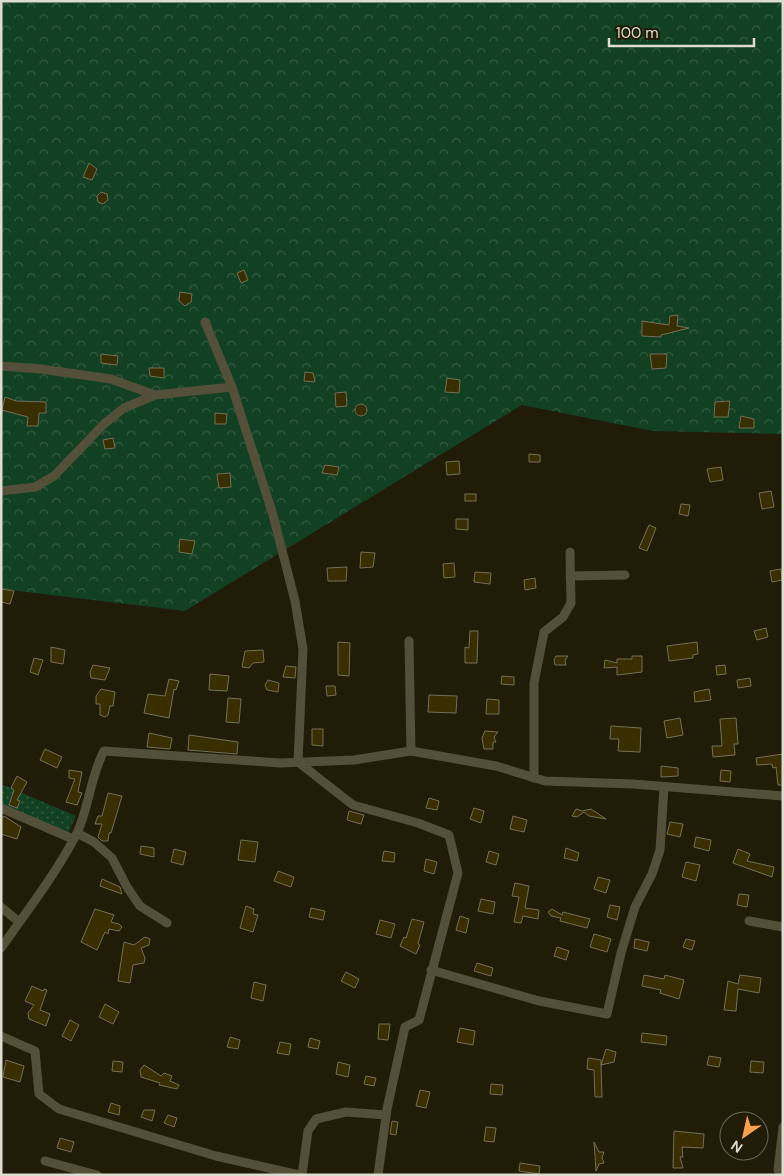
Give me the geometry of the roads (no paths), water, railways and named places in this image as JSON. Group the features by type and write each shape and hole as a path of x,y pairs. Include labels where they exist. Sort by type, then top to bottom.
{"street":[{"path":"205,322 232,387 273,515 295,601 303,649 298,762"},
{"path":"1,366 41,369 111,379 154,395"},
{"path":"1,491 35,487 54,476 104,424 124,408 154,395 232,387"},
{"path":"534,778 534,683 544,632 563,617 571,603 570,552"},
{"path":"570,576 625,575"},
{"path":"409,641 411,750"},
{"path":"1,948 48,883 75,836 98,762 104,751 298,762 354,760 411,750 496,766 545,781 783,796"},
{"path":"298,762 352,805 418,823 449,835 458,873 419,1020 404,1027 386,1115 378,1175"},
{"path":"432,970 539,1001 607,1014 621,953 635,907 652,874 660,850 664,787"},
{"path":"1,808 94,842 112,858 127,887 140,906 167,923"},
{"path":"1,907 19,922"},
{"path":"749,921 783,927"},
{"path":"1,1036 35,1051 39,1094 59,1109 216,1156 301,1175 308,1131 316,1119 346,1112 386,1115"},
{"path":"783,1127 778,1170 783,1175"},
{"path":"45,1161 97,1175"}]}
